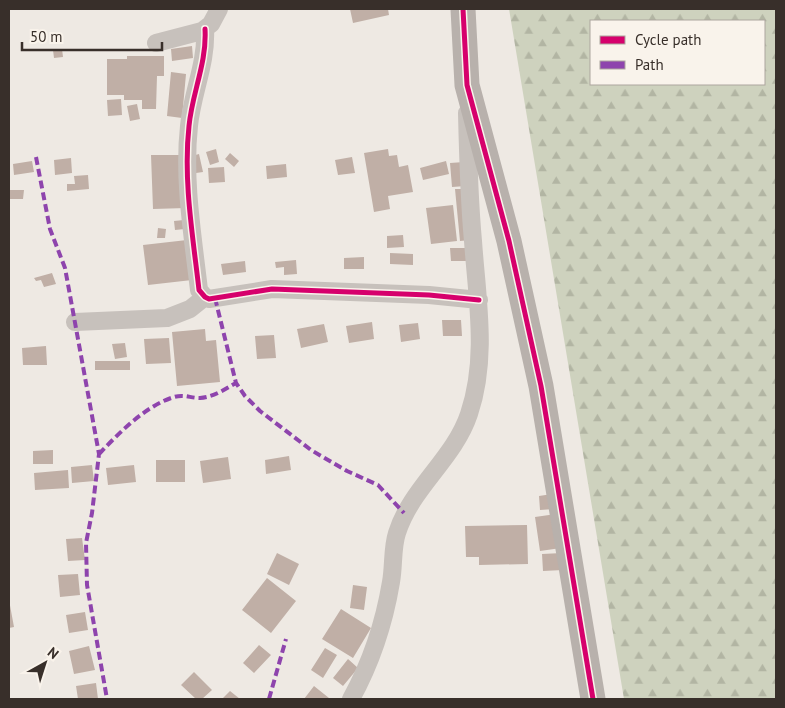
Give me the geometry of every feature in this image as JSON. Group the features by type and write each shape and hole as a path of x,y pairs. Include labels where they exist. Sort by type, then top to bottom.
{"street":[{"path":"156,43 204,29 211,24 219,9"},
{"path":"352,699 376,647 390,587 396,535 404,513 453,446 468,415 480,360 479,300 468,177 467,85 463,9"},
{"path":"204,29 206,45 188,128 188,206 199,290 205,298"},
{"path":"467,85 509,241 541,386 593,699"},
{"path":"75,322 167,318 190,309 205,298 209,299 272,289 429,295 479,300"}],"green space":[{"path":"509,9 776,9 776,699 624,699"}],"building":[{"path":"350,9 388,9 389,15 353,23"},
{"path":"192,46 193,58 172,61 171,49"},
{"path":"62,49 63,57 54,58 53,50"},
{"path":"127,56 164,56 164,76 157,76 156,109 142,109 142,100 124,100 124,95 107,95 107,59 127,59"},
{"path":"171,72 186,74 182,118 167,116"},
{"path":"121,99 122,115 108,116 107,100"},
{"path":"137,104 140,119 130,121 127,106"},
{"path":"216,149 219,162 210,165 206,152"},
{"path":"388,149 389,156 397,155 399,167 408,165 413,192 388,196 390,209 374,212 364,153"},
{"path":"230,153 239,161 234,167 225,159"},
{"path":"199,154 203,172 196,173 192,156"},
{"path":"151,155 184,155 186,208 153,209"},
{"path":"352,157 355,173 338,175 335,160"},
{"path":"71,158 72,173 55,175 54,160"},
{"path":"32,161 34,172 14,175 13,164"},
{"path":"446,161 449,174 423,180 420,168"},
{"path":"464,162 466,186 452,187 450,163"},
{"path":"286,164 287,177 267,179 266,166"},
{"path":"224,167 225,182 209,183 208,168"},
{"path":"88,175 89,189 67,191 67,184 75,184 74,176"},
{"path":"455,189 465,189 470,240 460,241"},
{"path":"9,190 24,190 23,199 9,199"},
{"path":"453,205 457,241 431,244 426,208"},
{"path":"184,220 185,229 175,230 174,221"},
{"path":"158,228 166,229 165,238 157,238"},
{"path":"403,235 404,247 387,248 387,236"},
{"path":"187,240 192,280 148,285 143,245"},
{"path":"450,248 466,248 466,261 451,261"},
{"path":"390,253 413,254 413,265 390,264"},
{"path":"364,257 364,269 344,269 344,258"},
{"path":"296,260 297,274 284,275 284,267 276,268 275,262"},
{"path":"245,261 246,272 223,275 221,264"},
{"path":"52,273 56,284 44,287 41,280 36,281 34,278"},
{"path":"442,320 461,320 462,336 443,336"},
{"path":"372,322 374,339 349,343 346,326"},
{"path":"418,323 420,339 401,342 399,325"},
{"path":"324,324 328,342 301,348 297,329"},
{"path":"205,329 206,341 216,340 220,382 177,386 172,332"},
{"path":"274,335 276,358 257,359 255,336"},
{"path":"169,338 171,363 146,364 144,339"},
{"path":"125,343 127,357 115,359 112,344"},
{"path":"46,346 47,365 23,365 22,348"},
{"path":"95,361 130,361 130,370 95,370"},
{"path":"53,450 53,464 33,464 33,451"},
{"path":"289,456 291,470 266,474 265,460"},
{"path":"228,457 231,479 203,483 200,461"},
{"path":"156,460 185,460 185,482 156,482"},
{"path":"92,465 94,481 72,483 71,467"},
{"path":"134,465 136,482 108,485 106,468"},
{"path":"68,470 69,488 35,490 34,473"},
{"path":"552,494 554,509 540,510 539,496"},
{"path":"556,514 561,548 540,551 535,517"},
{"path":"527,525 528,564 479,565 479,557 466,557 465,526"},
{"path":"82,538 85,560 68,561 66,539"},
{"path":"277,553 299,564 289,585 267,574"},
{"path":"562,553 563,570 543,571 542,554"},
{"path":"78,574 80,595 60,597 58,575"},
{"path":"267,578 296,601 271,633 242,610"},
{"path":"353,585 367,587 364,610 350,608"},
{"path":"9,600 14,627 9,628"},
{"path":"341,609 371,628 353,658 322,639"},
{"path":"85,612 88,630 69,633 66,615"},
{"path":"259,645 271,655 254,673 243,663"},
{"path":"89,646 95,670 74,674 69,651"},
{"path":"325,648 337,655 323,678 311,670"},
{"path":"348,659 358,668 343,686 333,678"},
{"path":"194,672 212,690 202,699 196,699 181,685"},
{"path":"96,683 98,699 78,699 76,686"},
{"path":"314,686 329,698 304,699"},
{"path":"230,691 240,699 222,699"}],"marked path":[{"path":"36,157 50,229 65,268 99,454 92,513 86,543 87,585 107,699"},
{"path":"215,298 236,383 245,396 260,411 311,450 347,471 378,485 404,513"},
{"path":"99,454 133,421 163,401 178,396 200,398 210,396 236,383"},
{"path":"269,699 286,639"}],"cycle path":[{"path":"463,9 467,85 509,241 541,386 593,699"},
{"path":"205,29 204,54 193,102 187,146 188,188 199,290 205,297 209,299 272,289 429,295 479,300"}]}
